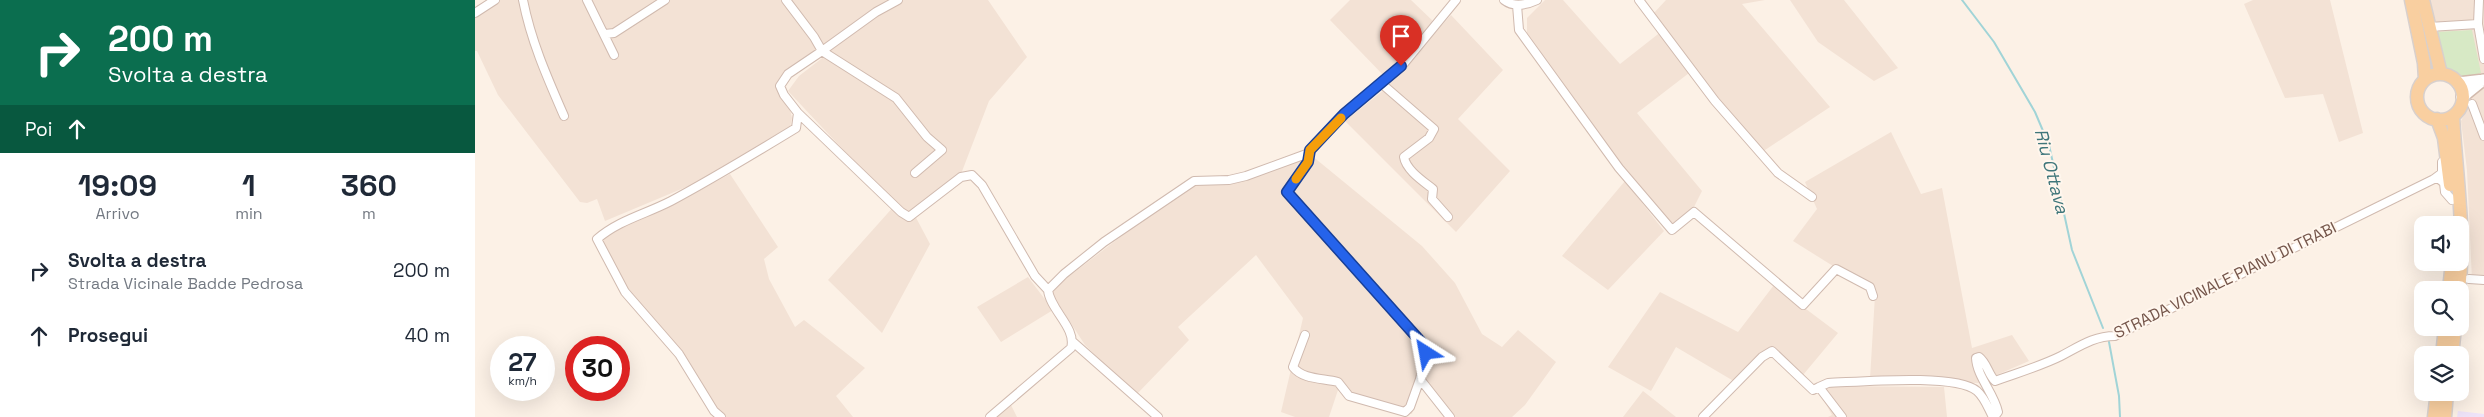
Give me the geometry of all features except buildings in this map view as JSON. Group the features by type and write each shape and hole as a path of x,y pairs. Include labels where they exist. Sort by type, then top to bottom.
{"main road":[{"path":"2411,0 2424,63 2425,79 2418,90 2418,103 2425,114 2437,119 2453,116 2467,100 2458,83 2453,79 2441,74 2425,79"},
{"path":"2423,0 2441,74"},
{"path":"2453,116 2461,202 2462,263 2460,281"},
{"path":"2437,119 2446,151 2452,216"},
{"path":"2434,417 2436,401"},
{"path":"2445,417 2446,401"}],"street":[{"path":"475,13 495,0"},
{"path":"523,0 528,27 564,116"},
{"path":"587,0 614,55"},
{"path":"605,34 615,33 665,0"},
{"path":"785,0 814,37 822,51 896,98 927,137 942,150 915,173"},
{"path":"898,0 876,12 787,74 780,86 784,95 798,113 901,212 909,217 961,177 972,175 982,185 1031,269 1047,290 1048,298 1073,342 1158,417"},
{"path":"1047,290 1104,242 1194,180 1229,180 1246,176 1309,153 1344,114 1382,84 1401,66 1456,0"},
{"path":"1504,0 1509,4 1524,6 1537,0"},
{"path":"1639,0 1728,116 1779,173 1812,197"},
{"path":"2479,0 2478,24 2484,59"},
{"path":"1517,5 1519,30 1619,168 1672,230 1695,212 1803,305 1836,269 1870,287 1873,296"},
{"path":"2429,27 2478,24"},
{"path":"2458,83 2484,80"},
{"path":"2484,80 2467,100 2484,136"},
{"path":"1382,84 1434,129 1429,138 1404,157 1409,167 1433,189 1432,199 1448,217"},
{"path":"721,417 714,411 679,354 625,292 597,239 610,228 656,208 710,180 796,128 798,113"},
{"path":"2434,179 2441,172 2442,159 2446,151"},
{"path":"1305,335 1293,367 1297,373 1310,378 1337,382 1349,396 1405,412 1410,408 1420,379 1426,353 1422,343 1287,192 1308,162 1309,153"},
{"path":"2434,179 2439,179 2444,183 2445,192 2452,200"},
{"name":"STRADA VICINALE PIANU DI TRABI","path":"1819,387 1827,383 1900,381 1966,385 1976,390 1984,398 1994,417 1998,412 1996,403 1976,366 1976,358 1979,357 1985,361 1990,376 1995,381 2061,356 2080,344 2102,336 2115,336 2434,179"},
{"path":"2469,279 2484,280"},
{"path":"990,417 1058,361 1071,348 1073,342"},
{"path":"1703,417 1762,357 1772,352 1813,390 1819,387 1842,417"},
{"path":"1420,379 1450,417"}],"shaded area":[{"path":"487,0 781,0 813,41 816,48 813,56 779,86 790,109 792,118 790,127 710,177 605,221 597,199 587,203 580,202 498,95 477,51 475,51 475,7"},
{"path":"790,0 988,0 1027,57 989,101 961,174 913,212 930,244 882,333 828,280 895,205 788,91 799,76 830,52"},
{"path":"1350,0 1411,0 1435,23 1387,79 1330,20"},
{"path":"1545,0 1563,0 1620,64 1662,31 1653,14 1666,0 1765,0 1742,4 1830,107 1759,154 1693,70 1637,113 1702,191 1690,215 1668,228 1527,37 1527,18"},
{"path":"1790,0 1844,0 1898,68 1874,81 1818,42"},
{"path":"2253,0 2330,0 2363,133 2339,142 2323,94 2285,98 2244,4"},
{"path":"2426,0 2484,0 2484,280 2472,280 2467,170 2461,121 2471,100 2463,75 2443,67"},
{"path":"1451,15 1503,70 1458,119 1510,171 1456,232 1345,121 1385,89"},
{"path":"1891,132 1921,194 1942,188 1972,348 2012,335 2029,361 1978,383 1870,379 1875,295 1858,279 1793,241 1817,209 1805,182"},
{"path":"1311,155 1422,246 1455,283 1482,334 1502,347 1518,330 1556,362 1525,405 1512,417 1449,417 1420,380 1412,414 1338,390 1329,417 1295,417 1281,412 1303,318 1256,255 1178,327 1189,340 1136,395 1085,345 1050,291 1171,198 1201,181 1239,182"},
{"path":"730,174 778,247 764,259 769,279 795,327 804,320 865,368 836,396 853,417 725,417 706,398 685,358 632,295 604,252 602,234 663,210"},
{"path":"1625,181 1664,231 1608,290 1562,256"},
{"path":"1028,277 1053,310 1001,342 977,307"},
{"path":"1774,285 1838,333 1803,375 1770,349 1737,383 1676,347 1651,391 1608,367 1660,292 1738,332"},
{"path":"1823,386 1944,387 1947,417 1828,417 1832,415 1823,399"},
{"path":"1643,391 1676,417 1623,417"},
{"path":"1010,403 1017,417 986,417"},
{"path":"2458,411 2484,414 2484,417 2457,417"}],"green space":[{"path":"2472,30 2481,73 2460,78 2444,67 2436,32"}],"waterway":[{"name":"Riu Ottava","path":"1962,0 1994,42 2035,112 2049,145 2072,250 2103,328"},
{"name":"Riu Ottava","path":"2109,342 2119,396 2120,417"}],"slow traffic":[{"path":"1296,179 1308,162 1310,150 1341,118"}],"route":[{"path":"1401,66 1378,88 1344,114 1310,150 1308,162 1287,192 1422,343 1426,353"}]}
